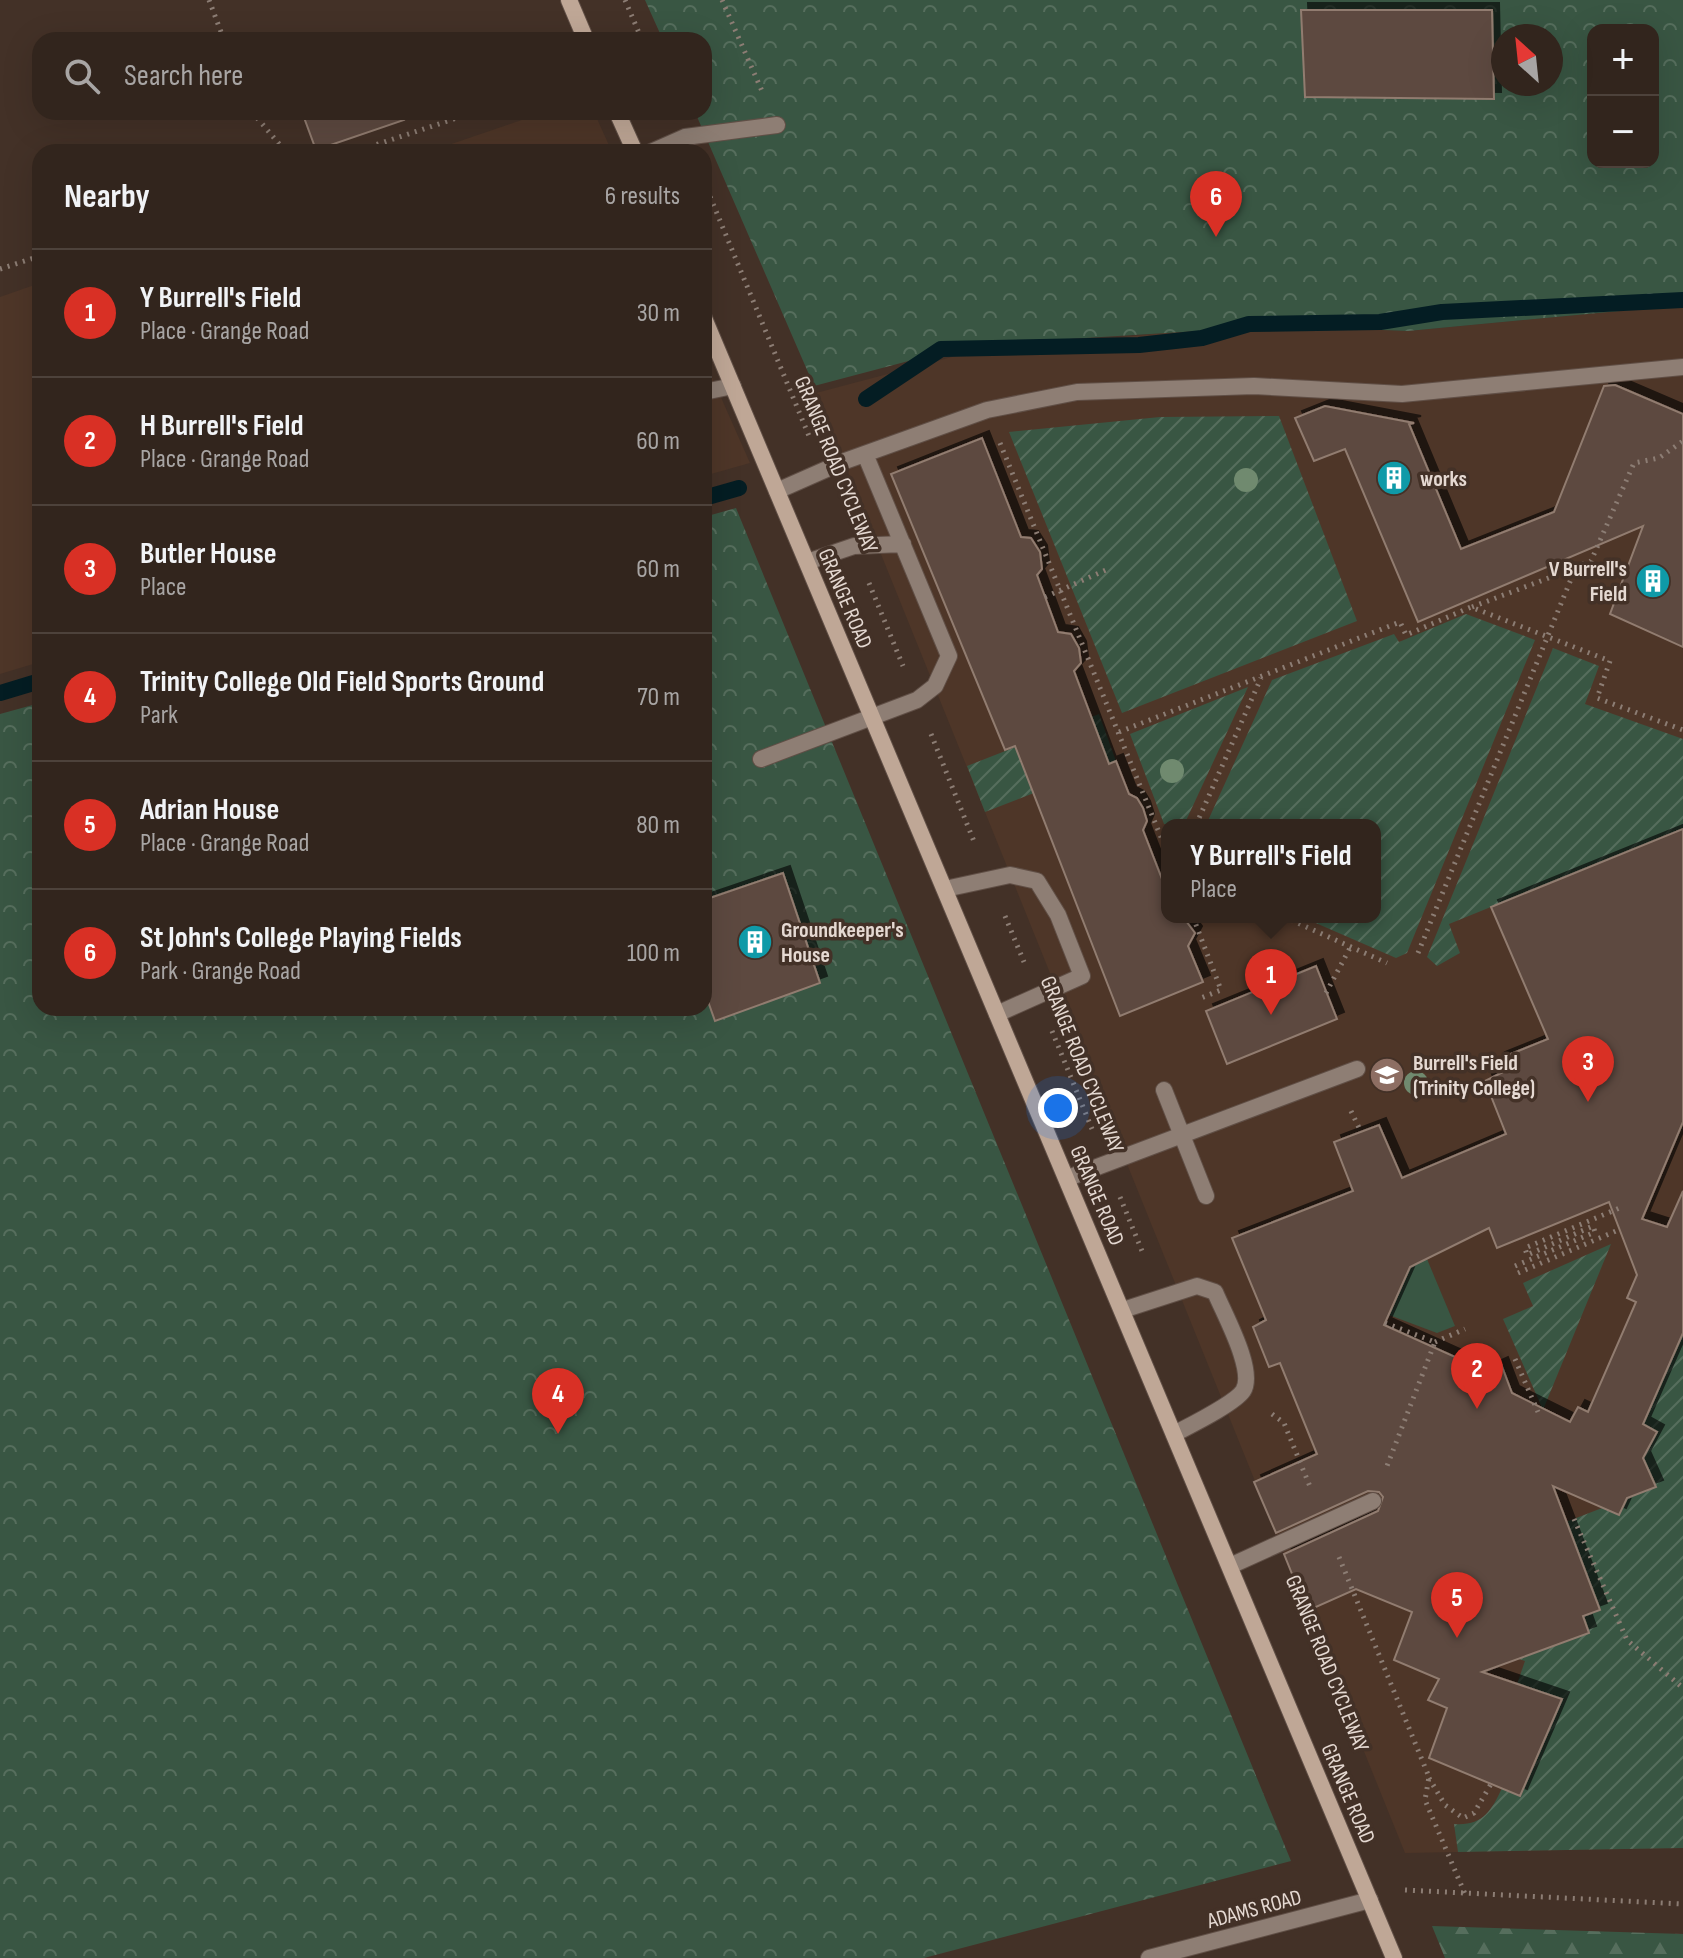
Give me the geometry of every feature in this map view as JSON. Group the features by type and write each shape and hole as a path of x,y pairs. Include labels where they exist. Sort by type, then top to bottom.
{"street":[{"path":"569,0 583,32"},
{"path":"621,120 631,144"},
{"path":"669,144 685,137 777,125"},
{"name":"GRANGE ROAD","path":"712,337 1394,1958"},
{"path":"777,491 865,454 987,410 1077,392 1254,386 1402,394 1683,367"},
{"path":"712,390 733,386"},
{"path":"761,759 873,720 917,700 935,686 949,656 865,454"},
{"path":"807,562 854,546 903,544"},
{"path":"945,889 989,877 1010,875 1037,881 1058,915 1082,976 997,1014"},
{"path":"1068,1178 1357,1069"},
{"path":"1164,1090 1206,1196"},
{"path":"1123,1310 1197,1286 1215,1292 1248,1371 1243,1391 1209,1416 1174,1434"},
{"path":"1230,1566 1373,1501"},
{"name":"ADAMS ROAD","path":"1149,1958 1370,1900"}],"path":[{"path":"209,0 221,32"},
{"path":"625,0 639,32"},
{"path":"722,0 777,125"},
{"path":"259,120 279,144"},
{"path":"378,144 451,120"},
{"name":"GRANGE ROAD CYCLEWAY","path":"712,201 823,471"},
{"path":"0,269 32,259"},
{"path":"987,410 1161,837"},
{"path":"1119,732 1400,622 1406,635 1591,561 1634,463 1659,458 1683,441"},
{"name":"GRANGE ROAD CYCLEWAY","path":"854,546 1160,1296"},
{"path":"1418,953 1576,567"},
{"path":"1045,597 1108,569"},
{"path":"1471,607 1549,634 1610,661 1597,698 1683,730"},
{"path":"1199,819 1261,677"},
{"path":"1195,923 1221,990 1201,998"},
{"path":"1298,923 1387,963"},
{"path":"1326,993 1351,946"},
{"path":"1515,1266 1595,1232 1593,1226 1527,1255 1525,1248 1622,1207"},
{"path":"1518,1273 1616,1231"},
{"path":"1385,1323 1435,1342 1465,1329"},
{"path":"1373,1501 1435,1342"},
{"path":"1515,1359 1538,1412"},
{"path":"1243,1391 1284,1423 1429,1777 1445,1805 1463,1818 1474,1813 1491,1784"},
{"path":"1574,1519 1627,1640 1683,1688"},
{"path":"1429,1777 1425,1800 1465,1894"},
{"path":"1398,1875 1409,1904"},
{"path":"1370,1900 1404,1890 1683,1904"}],"shaded area":[{"path":"522,120 598,120 608,144 451,144"},
{"path":"32,286 32,664 0,674 0,297"},
{"name":"Burrell's Field (Trinity College)","path":"1683,305 1683,1848 1405,1853 816,393 967,353 1249,324 1408,331"},
{"path":"712,377 750,463 712,474"}],"green space":[{"path":"645,0 1683,0 1683,305 1408,331 1280,326 969,345 814,386 712,151 712,144 709,144 698,120 712,120 712,32 659,32"},
{"path":"1279,416 1357,621 1122,713 1009,432 1160,417"},
{"path":"736,508 1291,1861 924,1958 0,1958 0,714 32,705 32,1016 712,1016 712,515"},
{"path":"1466,614 1535,640 1407,953 1396,958 1316,923 1381,923 1381,819 1209,819 1272,680 1394,634 1399,642"},
{"path":"1553,648 1599,666 1585,704 1683,739 1683,864 1659,839 1449,924 1460,953 1437,966 1427,957"},
{"path":"1248,687 1187,819 1162,819 1130,734"},
{"path":"1099,714 1116,761 985,812 967,766"},
{"path":"1611,1244 1543,1410 1503,1319 1533,1306 1523,1283"},
{"path":"1427,1259 1455,1326 1437,1333 1389,1315 1392,1308 1379,1280"},
{"path":"1683,1333 1683,1848 1458,1852 1454,1824 1479,1820 1494,1804 1502,1788 1521,1795 1562,1700 1517,1684 1525,1661 1504,1654 1541,1635 1547,1649 1589,1633 1583,1616 1600,1609 1566,1522 1602,1508 1619,1515 1627,1498 1656,1487 1643,1458 1656,1432 1643,1424"},
{"path":"1432,1926 1683,1934 1683,1958 1445,1958"}],"building":[{"path":"1301,10 1492,10 1491,96 1494,99 1305,97"},
{"path":"305,120 404,120 334,144 314,144"},
{"name":"works","path":"1615,385 1683,414 1683,647 1610,614 1643,526 1418,622 1345,449 1314,461 1295,418 1325,406 1414,423 1409,424 1461,549 1554,512 1604,386"},
{"path":"982,438 1021,537 1031,538 1040,552 1042,569 1037,575 1058,632 1071,634 1079,648 1081,663 1074,671 1109,764 1116,761 1129,794 1137,798 1143,808 1147,821 1143,830 1161,876 1161,923 1188,923 1195,933 1188,946 1203,982 1120,1016 1015,746 1005,750 891,474"},
{"path":"1683,829 1683,1122 1642,1219 1667,1227 1683,1191 1683,1333 1643,1424 1657,1432 1643,1458 1656,1487 1627,1498 1619,1515 1553,1486 1600,1610 1583,1616 1589,1633 1482,1672 1562,1699 1520,1796 1429,1758 1447,1708 1428,1700 1439,1679 1394,1660 1412,1612 1356,1589 1307,1611 1284,1554 1378,1511 1383,1497 1379,1492 1368,1491 1276,1533 1254,1482 1317,1454 1280,1363 1269,1367 1253,1327 1266,1320 1232,1238 1353,1191 1334,1142 1379,1125 1402,1178 1506,1134 1485,1081 1503,1072 1498,1059 1548,1039 1491,907","holes":["1609,1202 1637,1275 1627,1298 1636,1302 1588,1412 1578,1407 1570,1422 1512,1393 1501,1364 1486,1371 1384,1325 1410,1267 1489,1228 1497,1248"]},
{"name":"Groundkeeper's House","path":"783,873 820,983 715,1021 712,1013 712,897"},
{"path":"1316,966 1337,1019 1227,1064 1206,1011"}],"waterway":[{"path":"866,399 941,349 1139,345 1202,338 1249,324 1380,322 1442,312 1683,300"},
{"path":"712,496 739,488"},
{"path":"0,693 32,683"}],"place":[{"name":"St John's College Playing Fields","path":"1216,237"},
{"name":"works","path":"1394,478"},
{"name":"V Burrell's Field","path":"1653,581"},
{"name":"Groundkeeper's House","path":"755,942"},
{"name":"Y Burrell's Field","path":"1271,1015"},
{"name":"Burrell's Field (Trinity College)","path":"1387,1075"},
{"name":"Butler House","path":"1588,1102"},
{"name":"H Burrell's Field","path":"1477,1409"},
{"name":"Trinity College Old Field Sports Ground","path":"558,1434"},
{"name":"Adrian House","path":"1457,1638"}]}
